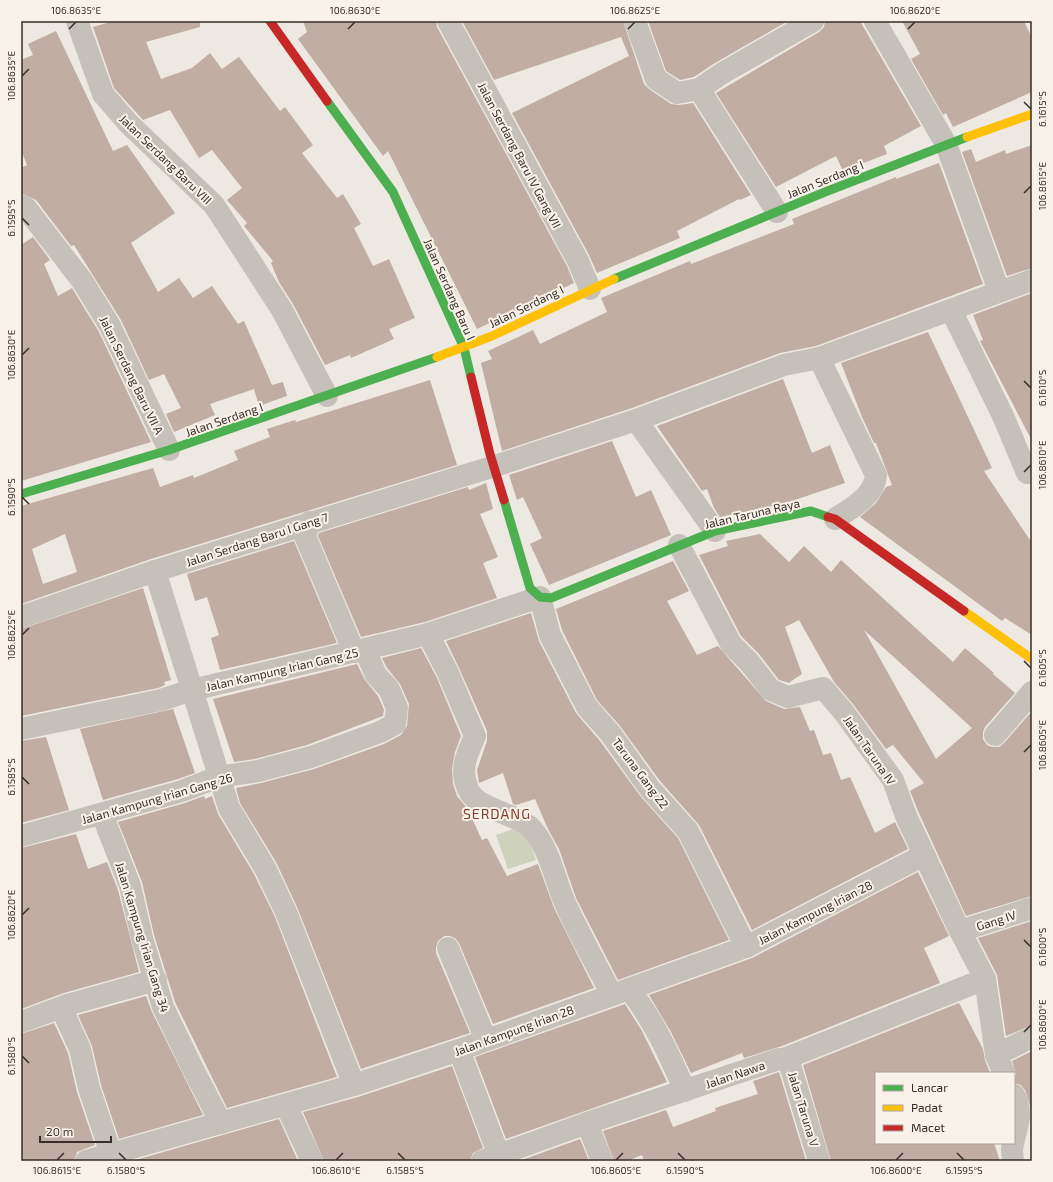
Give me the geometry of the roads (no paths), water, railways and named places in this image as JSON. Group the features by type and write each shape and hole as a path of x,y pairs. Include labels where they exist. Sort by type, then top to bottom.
{"street":[{"name":"Jalan Serdang Baru VIII","path":"77,21 103,94 128,123 214,205 282,310 327,396"},
{"name":"Jalan Serdang Baru I","path":"270,21 393,192 464,348 495,466 530,588 540,597"},
{"name":"Jalan Serdang Baru IV Gang VII","path":"448,21 574,254 590,289"},
{"path":"635,21 656,78 677,93 699,89 721,74 813,21"},
{"path":"875,21 946,144 1000,291"},
{"path":"699,89 777,212"},
{"name":"Jalan Serdang I","path":"21,494 169,450 464,348 590,289 946,144 1032,114"},
{"name":"Jalan Serdang Baru VII A","path":"21,205 26,208 83,282 110,326 169,450"},
{"name":"Jalan Serdang Baru I Gang 7","path":"21,617 155,571 495,466 636,420 784,365 819,358 1032,280"},
{"path":"951,310 1003,416 1027,474"},
{"path":"819,358 876,475 874,486 857,505 835,519"},
{"path":"636,420 716,531"},
{"name":"Jalan Taruna Raya","path":"540,597 551,598 716,531 811,511 835,519 1032,659"},
{"path":"310,522 305,536 359,651"},
{"name":"Jalan Taruna IV","path":"679,545 731,644 749,662 771,690 788,696 823,688 843,711 893,780 906,816 924,855 960,932 985,979 1000,1064"},
{"path":"155,571 218,777 229,808 266,868 286,912 354,1085"},
{"name":"Jalan Kampung Irian Gang 25","path":"21,730 161,700 192,690 428,634 540,597"},
{"name":"Taruna Gang 22","path":"540,597 550,635 587,707 610,732 650,789 688,831 746,947"},
{"path":"428,634 448,673 475,736 463,769 468,789 476,800 516,818 531,829 545,849 565,902 620,992 640,1004 669,1055 685,1091"},
{"name":"Jalan Kampung Irian Gang 26","path":"21,836 182,791 218,777 258,771 311,757 380,732 395,724 397,708 389,689 376,675 359,651"},
{"path":"995,736 1032,692"},
{"name":"Jalan Kampung Irian Gang 34","path":"102,814 130,886 142,938 164,1007 192,1067 221,1123"},
{"name":"Jalan Kampung Irian 28","path":"86,1161 111,1154 142,1154 221,1123 354,1085 459,1050 746,947 924,855"},
{"name":"Gang IV","path":"960,932 1032,908"},
{"path":"448,948 486,1040"},
{"name":"Jalan Nawa","path":"494,1159 587,1123 779,1059 784,1059 985,979"},
{"path":"21,1022 67,1005 156,980"},
{"path":"67,1005 64,1016 80,1049 89,1088 111,1154"},
{"path":"1000,1064 1032,1037"},
{"path":"459,1050 494,1159"},
{"name":"Jalan Taruna V","path":"784,1059 790,1065 820,1161"},
{"path":"1015,1097 1020,1106 1020,1114 1015,1137"},
{"path":"286,1105 312,1161"},
{"path":"587,1123 602,1161"},
{"path":"1013,1161 1012,1150 1014,1144"}],"district":[{"name":"SERDANG","path":"497,813"}]}
